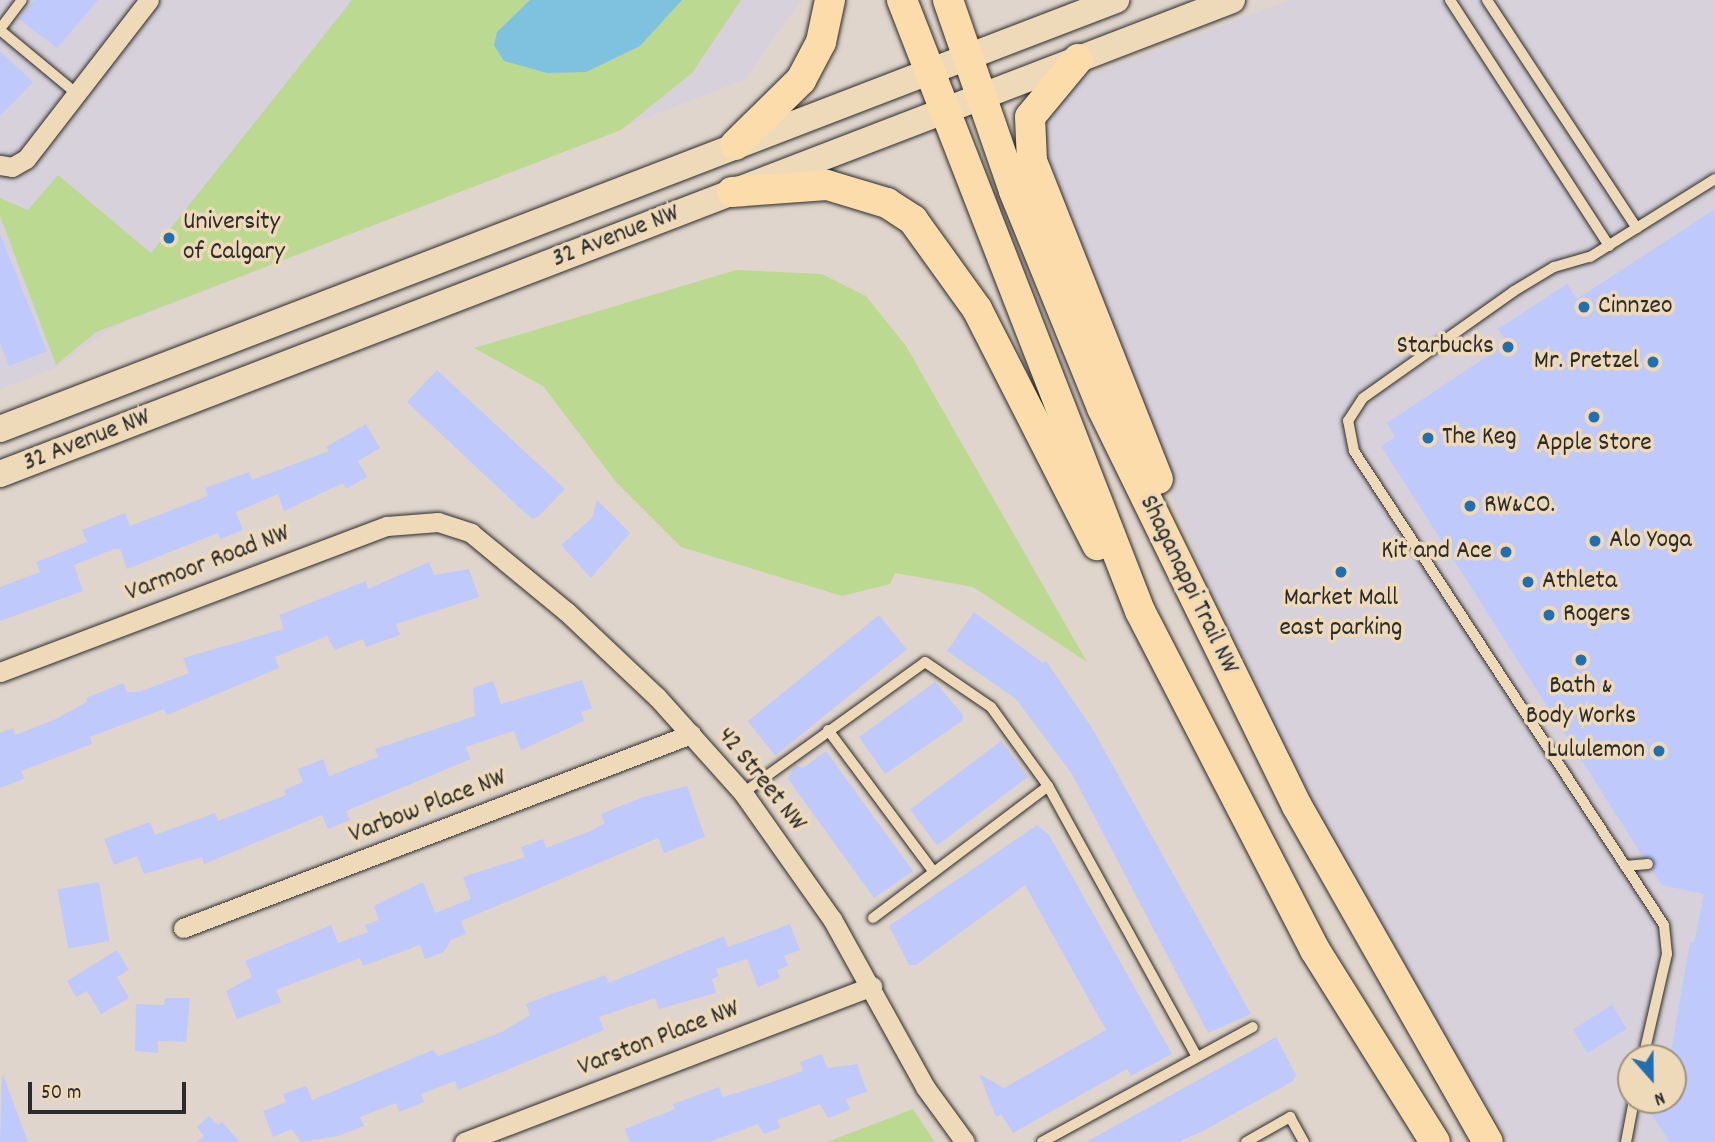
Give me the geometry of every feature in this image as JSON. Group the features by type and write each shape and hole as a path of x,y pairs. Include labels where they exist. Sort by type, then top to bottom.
{"main road":[{"path":"735,145 801,80 821,42 830,0"},
{"name":"Shaganappi Trail NW","path":"902,0 1140,611 1315,950 1435,1142"},
{"name":"Shaganappi Trail NW","path":"948,0 980,96 1102,408 1327,863 1488,1142"},
{"name":"32 Avenue NW","path":"0,429 1116,0"},
{"name":"32 Avenue NW","path":"0,474 1232,0"},
{"path":"1078,59 1042,96 1030,117 1028,136 1041,194 1159,483 1157,521"},
{"path":"732,192 827,185 887,203 913,220 977,309 1121,594 1140,611"}],"street":[{"path":"1,168 26,159 149,0"},
{"name":"Varmoor Road NW","path":"0,672 349,539 408,521 438,522"},
{"name":"42 Street NW","path":"438,522 494,548 691,734 743,793 873,986 925,1087 965,1142"},
{"name":"Varbow Place NW","path":"183,928 691,734"},
{"name":"Varston Place NW","path":"464,1142 873,986"}],"lane":[{"path":"22,0 0,29 76,93"},
{"path":"1449,1 1609,246"},
{"path":"1491,4 1637,228"},
{"path":"1646,1044 1667,939 1625,866 1354,451 1347,428 1363,398 1514,291 1547,270 1609,246 1715,179"},
{"path":"743,793 925,662 990,707 1048,786 1196,1055"},
{"path":"828,730 934,872"},
{"path":"873,918 1048,786"},
{"path":"1625,866 1648,864"},
{"path":"1042,1142 1196,1055 1253,1027"},
{"path":"1626,1142 1631,1114"},
{"path":"1246,1142 1290,1117 1304,1142"}],"shaded area":[{"name":"University of Calgary","path":"0,0 801,0 745,79 111,328 57,367 0,389"},
{"path":"1290,0 1715,0 1715,1142 1510,1142 1401,968 1259,713 1150,440 1039,138 1039,125 1070,83"}],"green space":[{"name":"University of Calgary","path":"352,0 741,0 692,73 621,130 96,332 56,365 0,216 0,198 28,210 58,175 151,253"},
{"path":"736,270 822,274 866,296 906,346 1087,662 973,587 895,573 890,584 842,596 681,547 616,482 543,386 474,348"},
{"path":"913,1109 935,1142 827,1142"}],"water":[{"path":"530,0 682,0 640,46 586,72 547,73 504,61 494,45 497,32"}],"building":[{"path":"34,0 98,0 57,48 19,19"},
{"path":"0,51 33,82 0,116"},
{"path":"1715,209 1715,1142 1670,1142 1651,1114 1687,1114 1687,1044 1672,1044 1690,942 1694,943 1704,894 1662,885 1652,870 1654,860 1643,857 1381,446 1395,437 1387,423 1507,343 1498,329 1567,284 1577,299"},
{"path":"0,234 47,351 9,366 0,343"},
{"path":"437,370 565,489 539,516 533,519 523,511 407,402"},
{"path":"366,424 380,448 358,461 367,477 346,489 343,483 284,511 278,494 236,512 243,530 220,539 218,533 127,569 120,549 114,549 74,565 83,591 0,621 0,587 40,572 36,562 87,542 82,530 125,513 130,526 208,496 205,488 249,472 252,480 329,451 326,447"},
{"path":"597,500 630,533 591,578 561,545 592,518"},
{"path":"429,562 434,575 469,569 479,597 396,624 400,635 366,647 363,639 335,650 327,636 275,657 279,668 167,715 164,709 90,737 92,744 21,771 24,779 0,788 0,733 13,728 15,735 56,719 87,702 86,698 123,683 127,692 139,692 189,673 183,658 284,629 279,615 366,581 368,589"},
{"path":"974,612 1043,663 1046,661 1092,728 1251,1014 1208,1033 1072,774 1016,699 947,651"},
{"path":"879,615 907,649 775,756 748,721"},
{"path":"582,680 592,708 581,712 584,721 521,750 514,731 466,747 471,759 346,811 350,820 328,829 322,815 204,864 202,857 144,874 137,856 114,865 104,839 150,822 155,835 215,813 218,821 286,795 284,790 303,782 298,769 323,759 329,776 378,757 375,749 475,716 473,688 493,681 501,704"},
{"path":"935,682 963,715 962,721 885,774 859,737"},
{"path":"1001,741 1028,777 937,846 910,810"},
{"path":"826,751 913,871 874,898 788,779 795,765 803,768"},
{"path":"687,786 705,837 664,853 658,838 461,921 466,934 451,940 444,952 425,959 420,945 363,966 360,958 276,990 281,1002 237,1019 226,991 252,977 245,961 331,925 338,943 368,932 365,925 379,920 374,906 423,882 435,913 471,899 463,877 525,857 521,847 543,839 546,848 588,832 605,823 601,814 643,797"},
{"path":"1037,825 1049,835 1172,1054 1131,1076 1127,1069 1013,1133 1001,1114 996,1117 979,1074 1004,1088 1106,1030 1025,885 916,965 909,965 889,926"},
{"path":"99,882 109,941 68,948 58,889"},
{"path":"790,924 800,950 784,956 788,966 777,970 780,978 758,987 747,959 716,969 719,976 712,979 716,993 659,1009 655,998 599,1017 604,1030 458,1090 455,1081 421,1094 424,1102 399,1112 396,1103 360,1117 364,1126 338,1136 301,1142 292,1129 273,1137 263,1111 286,1102 283,1094 306,1086 312,1100 433,1050 438,1056 502,1032 530,1015 526,1004 549,995 606,975 609,983 724,936 728,947"},
{"path":"117,950 129,970 117,977 129,998 101,1014 87,991 76,997 67,981"},
{"path":"165,998 190,998 186,1042 158,1041 158,1053 135,1051 136,1004 164,1005"},
{"path":"1612,1005 1627,1029 1588,1053 1573,1029"},
{"path":"1276,1037 1296,1075 1293,1081 1201,1132 1178,1142 1086,1142"},
{"path":"822,1054 827,1068 857,1064 867,1092 846,1099 850,1110 828,1118 820,1104 777,1120 780,1128 764,1134 758,1124 709,1142 630,1142 625,1129 675,1109 673,1104 719,1087 723,1097 772,1082 803,1071 800,1062"},
{"path":"2,1072 28,1142 0,1142"},
{"path":"209,1116 218,1125 222,1122 240,1142 197,1142 204,1136 197,1127"}],"place":[{"name":"University of Calgary","path":"169,238"},
{"name":"Cinnzeo","path":"1584,307"},
{"name":"Starbucks","path":"1508,347"},
{"name":"Mr. Pretzel","path":"1653,362"},
{"name":"Apple Store","path":"1594,417"},
{"name":"The Keg","path":"1428,438"},
{"name":"RW&CO.","path":"1470,506"},
{"name":"Alo Yoga","path":"1595,541"},
{"name":"Kit and Ace","path":"1506,552"},
{"name":"Market Mall east parking","path":"1341,572"},
{"name":"Athleta","path":"1528,582"},
{"name":"Rogers","path":"1549,615"},
{"name":"Bath & Body Works","path":"1581,660"},
{"name":"Lululemon","path":"1659,751"}]}
